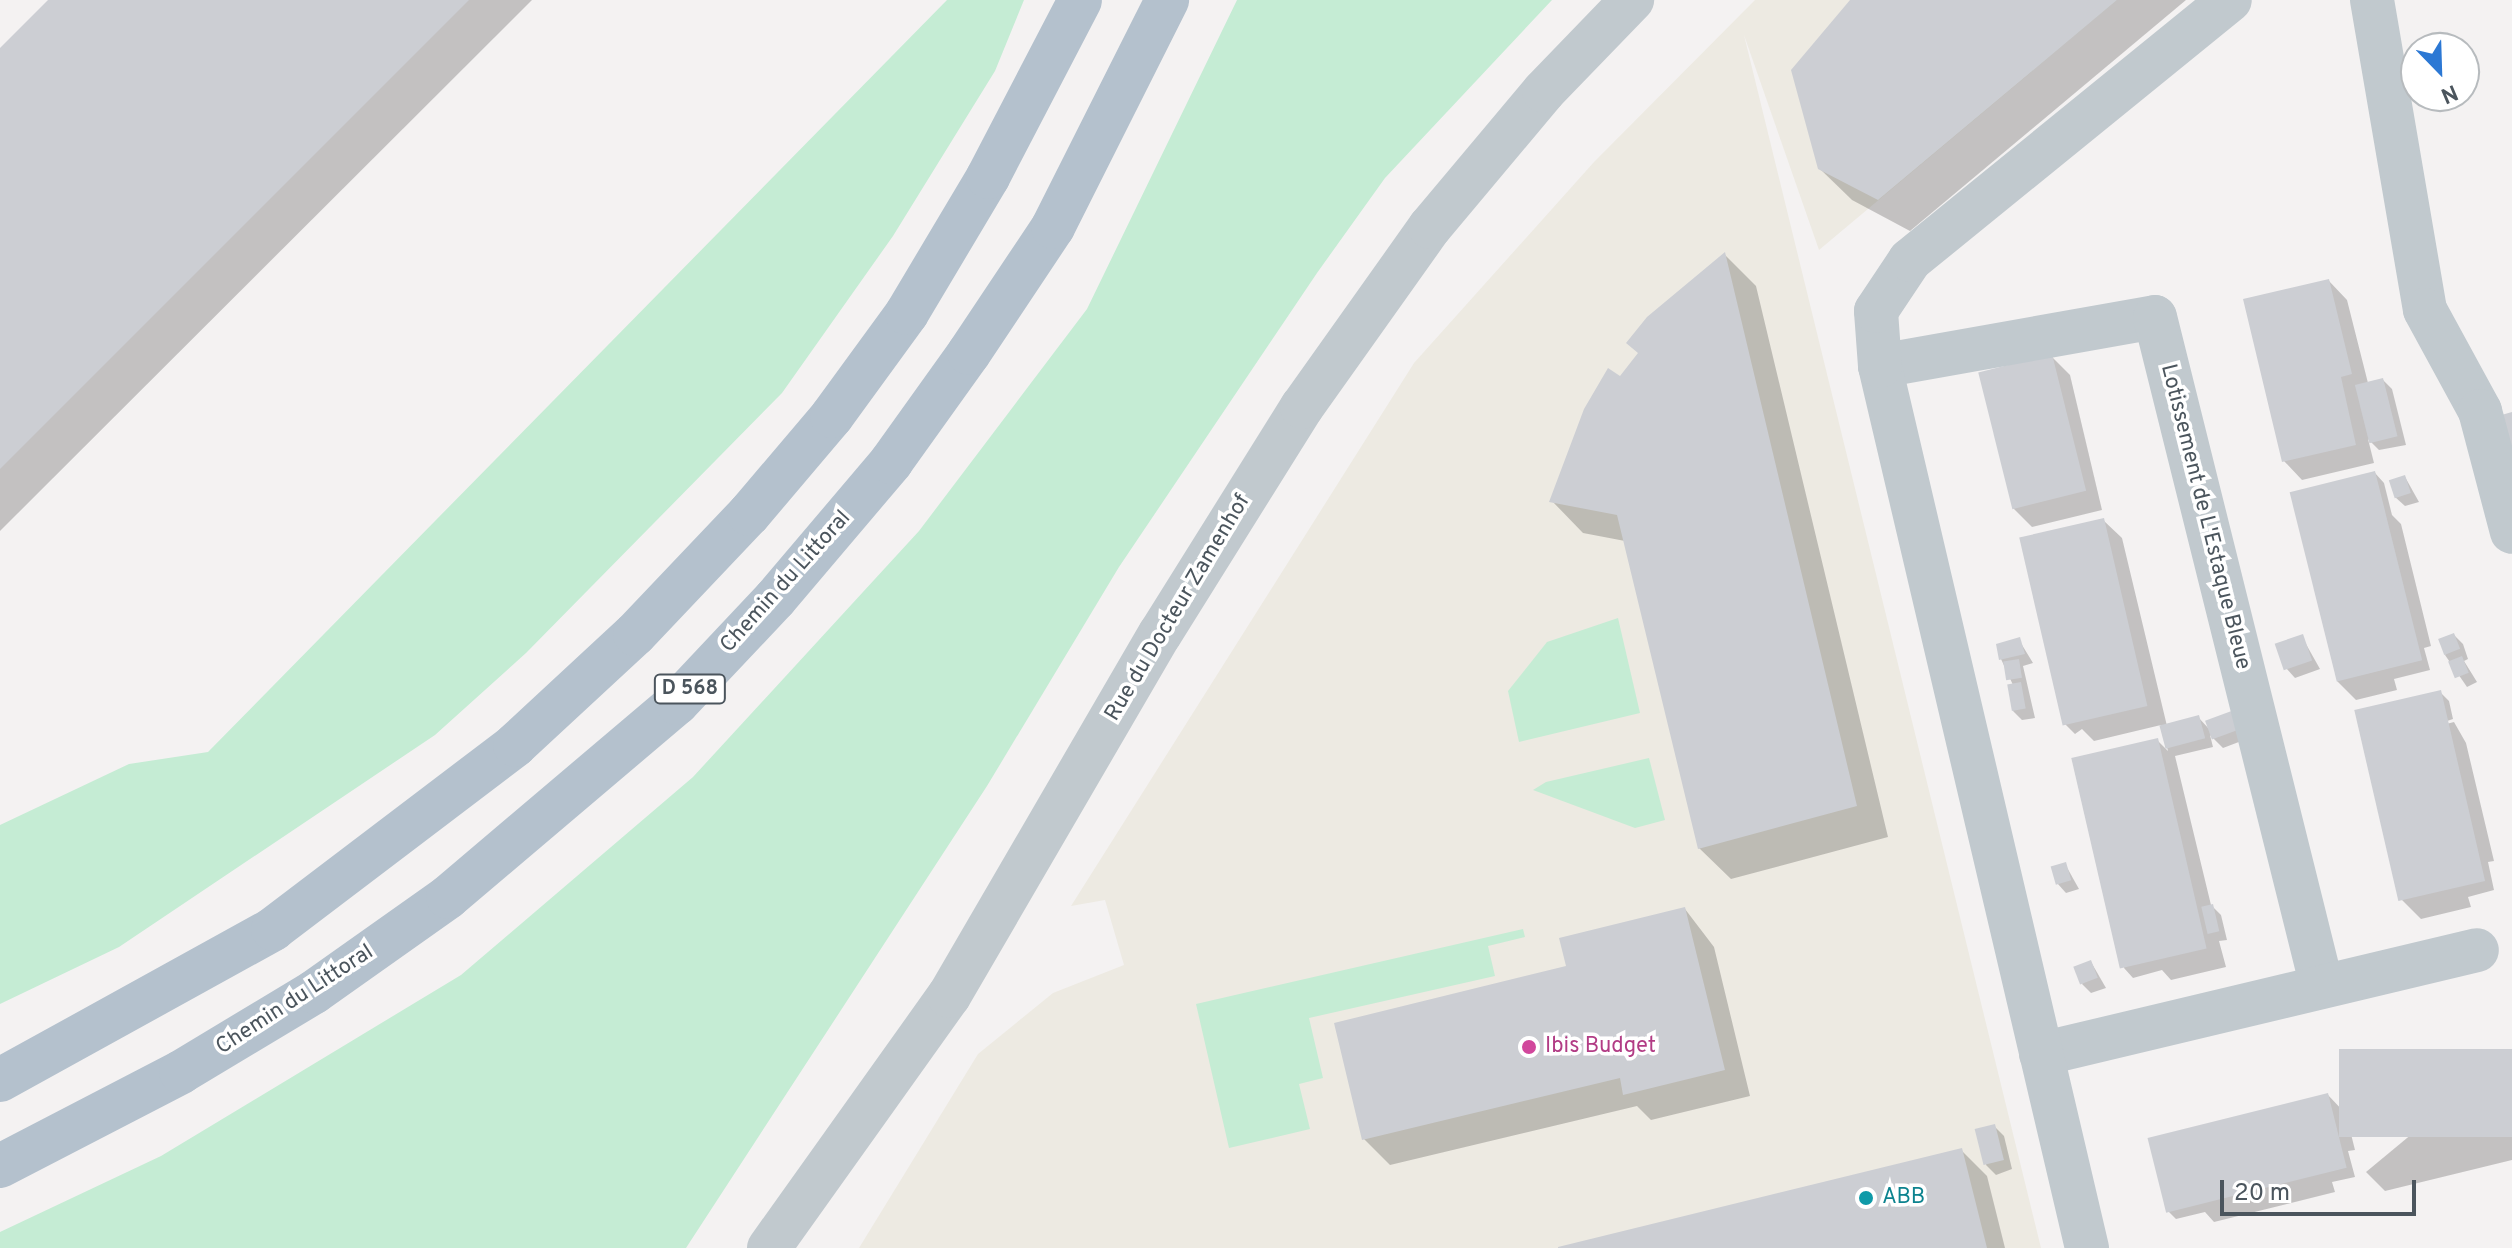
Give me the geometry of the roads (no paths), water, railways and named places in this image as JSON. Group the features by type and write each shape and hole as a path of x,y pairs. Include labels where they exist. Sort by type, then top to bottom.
{"main road":[{"path":"0,1080 273,929 515,745 635,634 758,503 832,416 907,313 988,177 1080,0"},
{"name":"Chemin du Littoral","path":"0,1166 181,1072 314,992 448,897 677,703 775,599 891,462 969,353 1053,227 1167,0"}],"street":[{"name":"Rue du Docteur Zamenhof","path":"769,1248 949,996 1160,634 1302,407 1430,227 1544,91 1632,0"},
{"path":"2087,1248 1880,366 1876,311 1910,260 2230,0"},
{"path":"2372,0 2425,310 2480,411 2512,532"},
{"name":"Lotissement de L'Estaque Bleue","path":"1880,366 2155,317 2322,987"},
{"path":"2041,1054 2477,950"}],"place":[{"name":"Ibis Budget","path":"1529,1047"},
{"name":"ABB","path":"1866,1198"}]}
